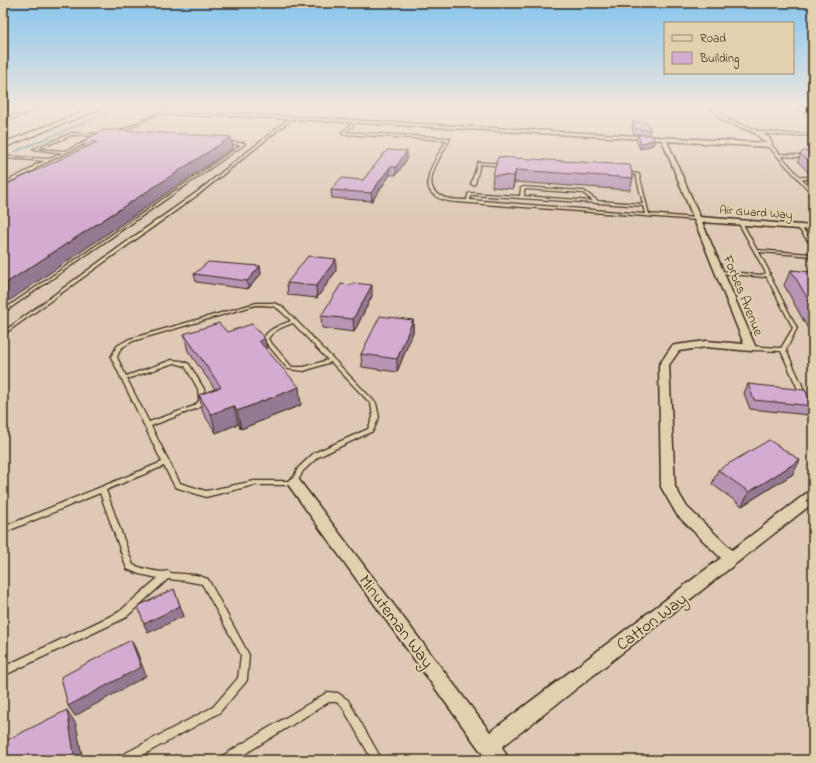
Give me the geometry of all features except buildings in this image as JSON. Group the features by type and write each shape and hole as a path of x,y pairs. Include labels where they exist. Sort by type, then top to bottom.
{"street":[{"name":"Forbes Avenue","path":"665,143 751,348 706,344 676,348 664,365 668,487 682,511 732,559"},
{"path":"727,143 769,145"},
{"name":"Air Guard Way","path":"697,219 813,228"},
{"name":"Minuteman Way","path":"294,483 499,760"},
{"name":"Catton Way","path":"489,745 813,497"}],"lane":[{"path":"52,143 34,150 67,152"},
{"path":"3,184 32,170 36,166 88,143"},
{"path":"3,312 244,144 220,143"},
{"path":"3,334 144,230 198,193 261,143"},
{"path":"447,143 431,170 429,184 432,191 446,200 697,219"},
{"path":"769,145 813,194"},
{"path":"779,155 813,157"},
{"path":"3,157 49,160"},
{"path":"473,184 479,163 503,165"},
{"path":"621,173 637,174 647,216"},
{"path":"798,178 813,178"},
{"path":"522,197 523,188 576,190 589,195 597,202"},
{"path":"468,201 470,194 645,205"},
{"path":"740,222 768,273 767,275 795,328 784,350"},
{"path":"799,227 812,244"},
{"path":"756,251 813,255"},
{"path":"720,272 767,275"},
{"path":"256,304 274,304 280,306 332,360 374,404 376,417 371,430 316,455 300,470 294,483 254,483 206,494 177,485 114,357 119,347 131,340 256,304"},
{"path":"294,321 266,334 265,340 290,368 304,369 332,360"},
{"path":"751,348 784,350"},
{"path":"784,350 813,414"},
{"path":"124,378 174,361 188,366 201,389 202,401 196,407 148,425"},
{"path":"3,530 166,463"},
{"path":"102,489 130,567 141,572 190,577 205,581 245,655 242,680 216,710 124,760"},
{"path":"3,672 122,615 168,574"},
{"path":"226,760 328,697 338,698 345,703 377,760"}],"waterway":[{"path":"16,151 36,143"}]}
